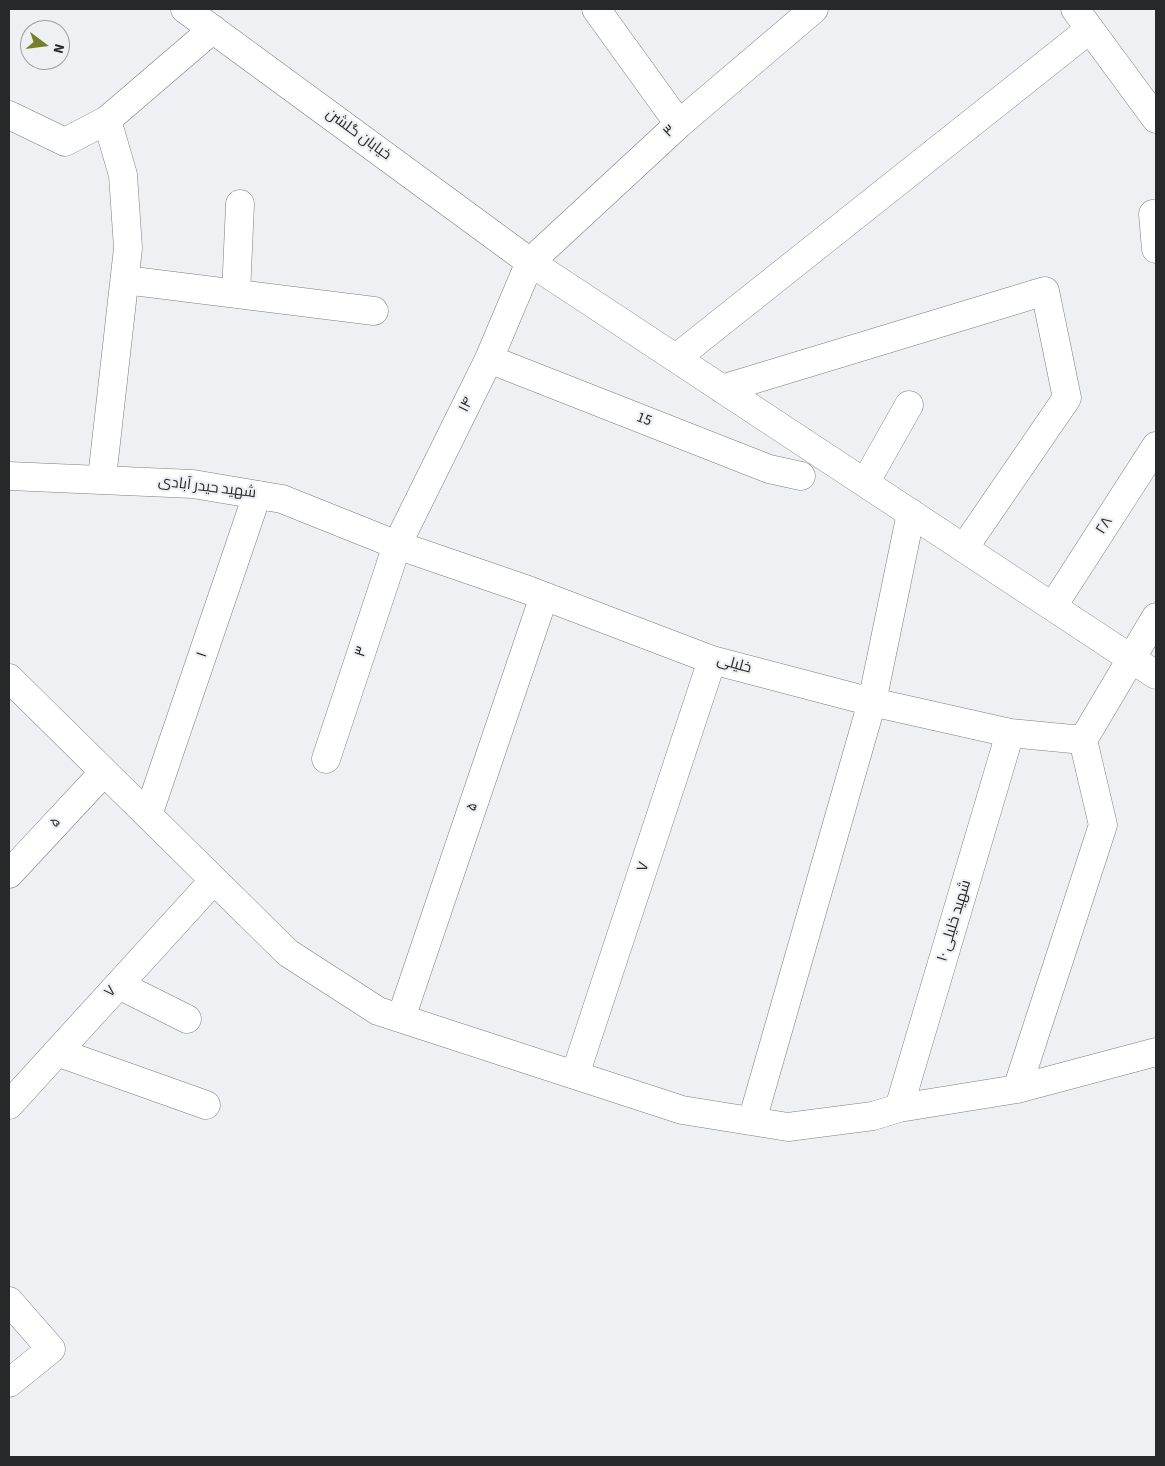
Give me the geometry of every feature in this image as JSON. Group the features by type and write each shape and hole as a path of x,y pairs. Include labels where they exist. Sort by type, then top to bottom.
{"street":[{"name":"خیابان گلشن","path":"185,9 530,262 1156,674"},
{"path":"596,9 679,124"},
{"name":"۳","path":"530,262 679,124 814,9"},
{"path":"676,358 1083,19 1156,118"},
{"path":"9,115 65,142 107,120 213,29"},
{"path":"102,478 128,248 123,175 107,120"},
{"path":"236,294 240,204"},
{"path":"1153,214 1156,249"},
{"name":"۱۴","path":"397,545 489,359 530,262"},
{"path":"125,280 374,312"},
{"path":"722,389 1045,291 1067,398 964,548"},
{"name":"15","path":"489,359 769,469 801,476"},
{"path":"865,483 909,405"},
{"name":"۲۸","path":"1053,606 1156,446"},
{"name":"شهید حیدر آبادی","path":"9,476 102,478 193,484 282,499 397,545"},
{"name":"۱","path":"148,815 257,495"},
{"path":"752,1121 872,702 911,513"},
{"name":"۳","path":"326,759 397,545"},
{"name":"خلیلی","path":"397,545 544,596 712,660 872,702 1010,733 1083,740"},
{"name":"۵","path":"401,1018 544,596"},
{"path":"1017,1089 1103,825 1083,740 1156,617"},
{"name":"۷","path":"575,1075 712,660"},
{"path":"9,678 288,953 378,1011 682,1110 788,1127 873,1116 898,1108 1017,1089 1156,1052"},
{"name":"شهید خلیلی ۱۰","path":"898,1108 1010,733"},
{"name":"۵","path":"9,874 104,772"},
{"name":"۷","path":"9,1105 214,880"},
{"path":"119,984 187,1019"},
{"path":"57,1052 206,1106"},
{"path":"9,1301 51,1349 9,1383"}]}
